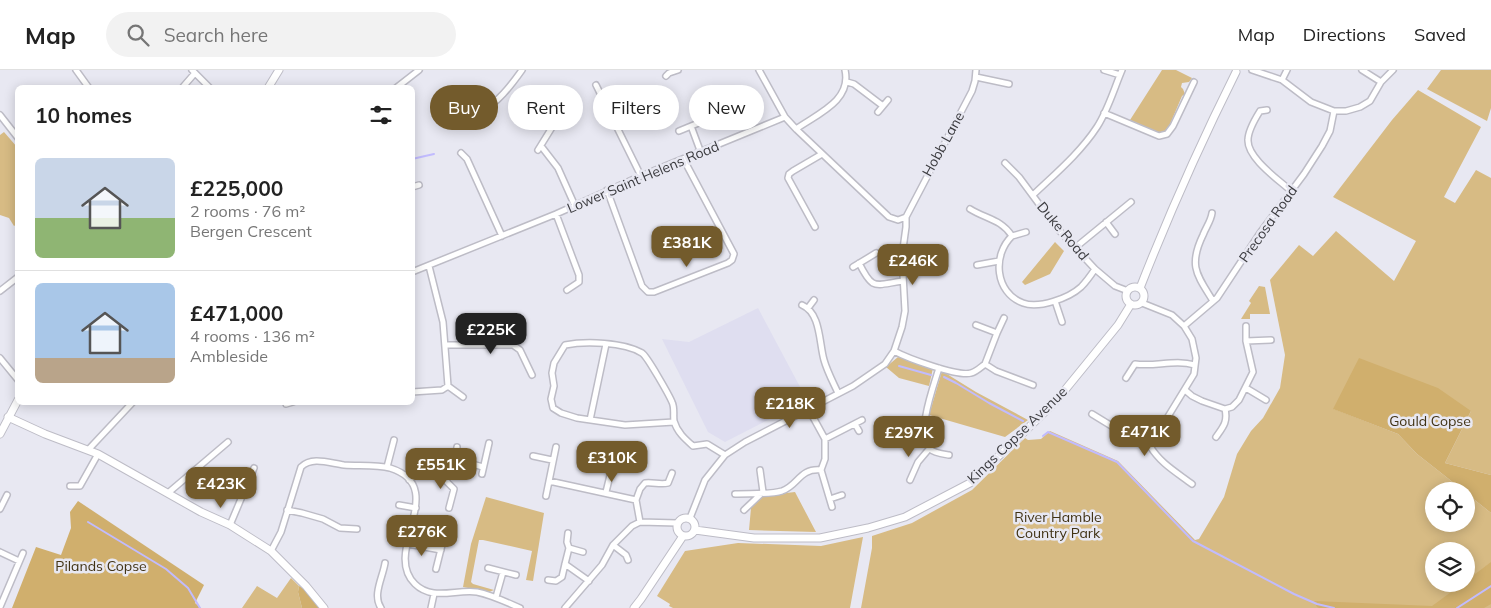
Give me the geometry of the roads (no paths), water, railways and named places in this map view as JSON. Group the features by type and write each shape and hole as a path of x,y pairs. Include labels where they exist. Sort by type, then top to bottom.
{"street":[{"path":"76,70 87,85"},
{"path":"270,85 279,70"},
{"path":"400,85 419,70"},
{"path":"498,99 509,89 522,70"},
{"path":"667,73 678,70"},
{"path":"690,518 705,480 725,455 808,408 853,386 885,364 894,352 905,312 902,256 906,217 898,220 889,217 785,118 759,70"},
{"path":"796,129 836,102 847,82 845,70"},
{"name":"Hobb Lane","path":"906,217 972,91 976,70"},
{"path":"1033,195 1076,153 1096,128 1121,72 1104,70"},
{"path":"1140,288 1165,225 1234,71 1242,72 1245,70"},
{"path":"1252,70 1282,80 1312,102 1334,111 1346,111 1360,107 1370,101 1381,82 1393,70"},
{"path":"1282,80 1287,70"},
{"path":"1362,70 1381,82"},
{"path":"184,85 194,71 207,85"},
{"path":"976,77 1009,84"},
{"path":"847,82 854,84 883,106"},
{"path":"1104,113 1159,136 1167,134 1173,126 1194,82"},
{"path":"1184,86 1190,88"},
{"path":"878,112 888,100"},
{"path":"1255,106 1260,111"},
{"path":"1260,111 1267,110"},
{"path":"1260,111 1248,140 1250,149 1254,157 1291,191"},
{"name":"Precosa Road","path":"1184,326 1217,298 1260,233 1322,146 1330,131 1334,111"},
{"path":"0,115 15,134"},
{"name":"Lower Saint Helens Road","path":"415,271 785,118"},
{"path":"679,131 689,127"},
{"path":"551,130 539,148 558,168 575,206"},
{"path":"618,130 641,176"},
{"path":"692,130 701,153"},
{"path":"461,153 467,160 502,236"},
{"path":"813,225 788,178 789,174 793,171 822,154"},
{"path":"607,190 642,286 648,292 654,292 719,267 731,261 734,254 684,160"},
{"name":"Duke Road","path":"1005,163 1019,177 1045,214 1095,269 1115,286 1128,291"},
{"path":"415,187 419,185"},
{"path":"1076,247 1131,202"},
{"path":"970,209 1005,226 1012,236"},
{"path":"1212,213 1199,246 1194,266 1213,301"},
{"path":"556,214 579,275 579,282 567,290"},
{"path":"1106,222 1115,234"},
{"path":"1026,232 1012,236 1003,249 998,261 1000,277 1004,288 1016,299 1024,303 1038,304 1055,301 1080,288 1095,269"},
{"path":"853,267 876,252"},
{"path":"977,265 998,261"},
{"path":"859,263 868,281 879,284 903,281"},
{"path":"429,266 443,322 448,386 463,397"},
{"path":"0,291 15,279"},
{"path":"1142,303 1144,294 1140,288 1133,287 1128,291 1127,300 1131,304 1138,305 1142,303 1172,316 1184,326 1192,339 1196,358 1194,374 1186,390 1150,446"},
{"path":"808,308 814,300"},
{"path":"1055,301 1062,322"},
{"name":"Kings Copse Avenue","path":"695,530 754,538 820,538 905,518 970,483 1023,433 1056,401 1118,325 1131,304"},
{"path":"802,305 808,308 815,319 824,361 838,393"},
{"path":"1060,314 1066,312"},
{"path":"894,352 958,374 971,373 985,364 1004,318"},
{"path":"976,325 997,333"},
{"path":"1186,390 1192,396 1202,401 1225,409 1232,407 1239,400 1253,372 1246,341 1246,326"},
{"path":"1246,341 1271,340"},
{"path":"674,422 625,425 560,413 553,408 551,399 554,386 552,373 554,363 566,345 581,342 606,344 632,349 644,354 673,404 674,422 682,437 693,446 707,444 725,455"},
{"path":"590,420 606,344"},
{"path":"445,345 513,345 520,350 532,375"},
{"path":"0,358 15,376"},
{"path":"1126,378 1135,364 1154,366 1177,362 1195,365"},
{"path":"985,364 996,371 1033,384"},
{"path":"939,368 924,424 926,443 929,449 947,454"},
{"path":"415,392 442,390 448,386"},
{"path":"1246,388 1266,400"},
{"path":"0,433 15,405"},
{"path":"88,450 130,405"},
{"path":"808,408 825,439 825,459 821,470 832,506"},
{"path":"1216,437 1226,423 1225,409"},
{"path":"1092,414 1141,444 1150,446 1155,455 1192,484"},
{"path":"8,417 45,434 98,454 201,512 230,525 271,551 306,586 324,608"},
{"path":"825,439 862,420"},
{"path":"855,424 859,432"},
{"path":"387,467 394,440"},
{"path":"168,494 228,442"},
{"path":"482,474 489,443"},
{"path":"449,508 454,490 447,482 446,473 455,462 457,447"},
{"path":"546,496 556,447"},
{"path":"910,480 915,475 918,462 929,449"},
{"path":"70,486 80,486 98,454"},
{"path":"532,456 552,460"},
{"path":"606,492 614,459"},
{"path":"271,551 281,532 301,467 306,462 311,460 387,467 409,480 416,492 416,508 404,558 406,572 413,583 419,588 434,594 475,592 496,597 520,608"},
{"path":"455,462 461,461 483,467"},
{"path":"230,525 254,468"},
{"path":"409,480 424,469 446,473"},
{"path":"735,494 783,490 804,473 812,469 821,470"},
{"path":"760,470 763,492"},
{"path":"640,522 636,500 640,490 645,483 668,483 672,473"},
{"path":"549,481 636,500"},
{"path":"440,483 447,482"},
{"path":"744,510 763,492"},
{"path":"0,509 7,495"},
{"path":"830,499 842,495"},
{"path":"399,505 416,508"},
{"path":"287,510 323,519 340,528 357,530"},
{"path":"569,607 602,565 613,546 632,526 640,522 678,522 682,518 690,518 695,522 695,530 691,535 683,536 634,608"},
{"path":"678,522 678,531 683,536"},
{"path":"548,580 556,581 562,577 569,548 567,542 568,533"},
{"path":"436,568 444,537"},
{"path":"408,544 440,550"},
{"path":"613,546 628,557"},
{"path":"569,548 583,552"},
{"path":"0,552 19,561"},
{"path":"0,607 23,553"},
{"path":"381,608 377,601 378,592 386,572 385,563"},
{"path":"565,564 589,581"},
{"path":"488,568 516,575"},
{"path":"496,597 503,572"},
{"path":"431,608 434,594"}],"waterway":[{"path":"415,158 434,154"},
{"path":"899,366 931,375"},
{"path":"944,377 1023,421"},
{"path":"1043,436 1048,432 1117,462 1193,541 1294,594 1317,604 1334,608"},
{"path":"88,522 166,569 188,588 200,608"},
{"path":"1457,608 1491,586"}],"park label":[{"name":"Gould Copse","path":"1430,421"},
{"name":"River Hamble Country Park","path":"1058,526"},
{"name":"Pilands Copse","path":"101,566"}]}
